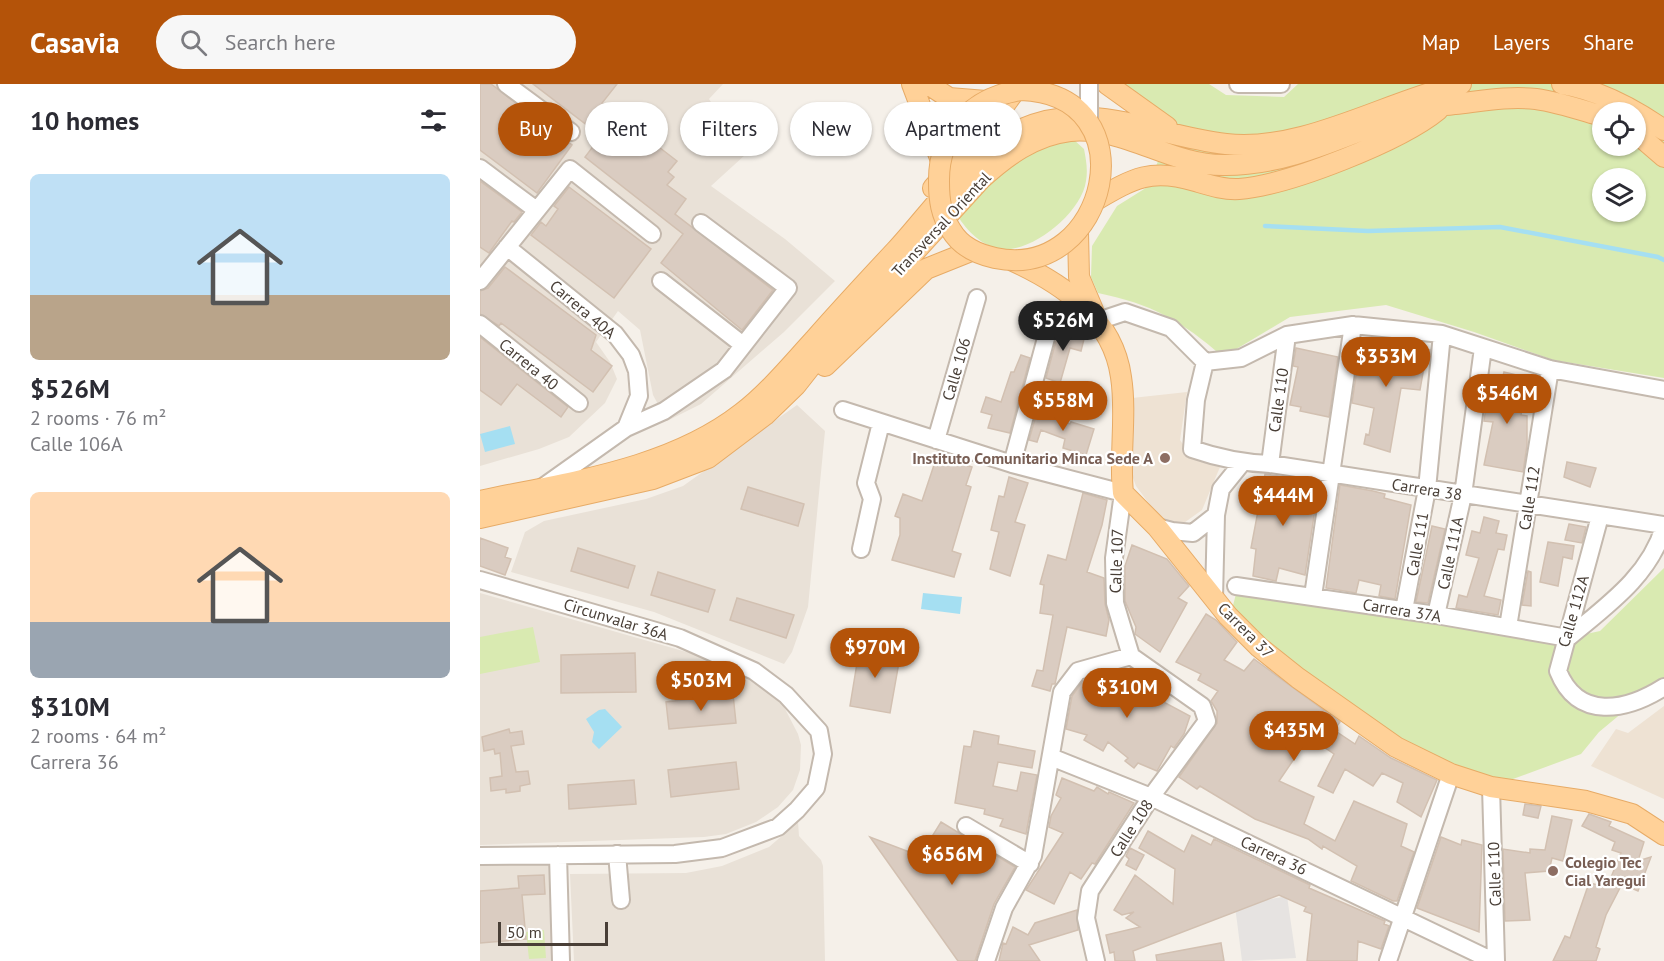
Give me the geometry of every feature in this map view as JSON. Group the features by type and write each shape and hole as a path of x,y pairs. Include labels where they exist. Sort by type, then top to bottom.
{"main road":[{"path":"912,84 940,158 942,213 952,232 971,251 1013,261 1037,257 1057,248 1078,232 1096,200 1101,178 1100,142 1089,121 1072,105 1034,86 1003,93 986,101 961,119 950,133 940,158"},
{"path":"928,84 949,98 986,101"},
{"path":"1107,84 1174,133"},
{"name":"Transversal Oriental","path":"480,501 600,475 670,454 720,428 769,389 971,167 1011,134 1033,124 1065,117 1110,118 1225,144 1264,144 1300,136 1461,84"},
{"path":"1562,84 1604,97 1643,116 1664,130"},
{"path":"893,254 929,192 998,114 1034,86"},
{"name":"Transversal Oriental","path":"480,518 653,479 708,458 748,429 796,385 980,180 998,163 1030,144 1069,131 1102,132 1188,161 1223,165 1258,164 1308,150 1420,109 1502,98 1538,99 1592,113"},
{"path":"1096,200 1131,180 1155,174 1168,174 1218,187 1239,189 1268,183 1322,167 1393,137 1424,122 1442,106"},
{"path":"1646,141 1664,157"},
{"name":"Calle 107","path":"1078,232 1079,277 1098,321"},
{"path":"796,385 844,350 926,269 971,251"},
{"name":"Calle 107","path":"1013,261 1047,277 1098,321 1108,334 1122,378 1123,493"},
{"name":"Carrera 37","path":"1123,493 1157,527 1214,598 1259,647 1298,678 1396,747 1450,774 1491,787 1586,801 1632,814 1664,835"}],"street":[{"path":"506,84 530,102"},
{"path":"1089,84 1089,121"},
{"path":"1238,84 1281,84"},
{"path":"480,168 536,209"},
{"path":"480,280 570,169 652,234"},
{"path":"520,509 542,488 626,428 664,411 695,392 724,370 788,288 701,223"},
{"name":"Carrera 40A","path":"507,247 615,334 631,355 637,371 639,396 626,428"},
{"path":"661,281 743,345"},
{"name":"Calle 106","path":"936,440 977,298"},
{"path":"1098,321 1125,312 1171,328 1204,362 1241,358 1287,335 1353,325 1442,334 1550,369 1664,390"},
{"name":"Carrera 40","path":"480,324 579,403"},
{"path":"1313,596 1353,325"},
{"path":"1012,464 1049,327"},
{"name":"Calle 111","path":"1404,610 1427,489 1442,334"},
{"name":"Calle 110","path":"1270,464 1287,335"},
{"name":"Calle 111A","path":"1436,615 1463,495 1483,348"},
{"name":"Carrera 38","path":"1204,362 1196,400 1192,449 1242,463 1270,464 1332,476 1664,526"},
{"name":"Calle 112","path":"1508,627 1550,369"},
{"path":"843,410 1012,464 1123,493"},
{"path":"861,549 872,499 866,483 881,423"},
{"path":"1214,598 1216,515 1221,489 1242,463"},
{"name":"Calle 107","path":"1123,493 1114,558 1115,603 1131,656"},
{"path":"1157,527 1193,533 1216,515"},
{"name":"Calle 112A","path":"1600,516 1558,671 1565,688 1580,700 1610,707 1643,700 1664,687"},
{"path":"1568,638 1633,584 1659,544 1664,526"},
{"name":"Circunvalar 36A","path":"480,580 680,639 754,671 786,695 819,731 823,753 816,788 778,827 722,848 675,854 480,856"},
{"name":"Carrera 37A","path":"1236,586 1436,615 1568,638"},
{"path":"986,961 1004,908 1030,864 1062,692 1078,671 1131,656"},
{"name":"Calle 108","path":"1096,961 1086,918 1090,891 1151,797 1207,721 1202,706 1131,656"},
{"name":"Carrera 36","path":"1050,757 1151,797 1495,961"},
{"path":"1388,961 1450,774"},
{"name":"Calle 110","path":"1491,787 1495,961"},
{"path":"1632,814 1664,821"},
{"path":"966,826 1030,864"},
{"path":"617,854 621,900"},
{"path":"558,855 561,961"}],"shaded area":[{"path":"480,84 723,84 709,99 711,102 680,102 680,156 744,156 711,186 785,239 835,281 784,332 701,404 667,421 653,395 640,330 618,311 596,342 610,362 617,379 605,403 569,437 539,449 480,466"},
{"name":"Instituto Comunitario Minca Sede A","path":"1187,392 1180,440 1191,456 1220,467 1202,510 1181,525 1171,524 1159,517 1136,486 1132,475 1132,398"},
{"path":"797,405 825,431 808,607 792,652 784,664 654,612 511,572 525,532 544,521 646,499 683,486"},
{"path":"480,593 704,657 755,682 783,705 798,734 801,745 800,770 793,790 778,807 756,822 726,834 704,837 480,845"},
{"path":"1664,706 1664,799 1591,766 1616,729 1628,733"},
{"path":"798,822 799,836 821,860 823,866 825,961 574,961 570,874 686,873 722,866 769,847"},
{"path":"549,859 554,961 480,961 480,865"},
{"path":"1287,896 1296,958 1242,961 1235,906"}],"green space":[{"path":"1123,84 1209,84 1226,95 1284,97 1298,84 1664,84 1664,378 1553,360 1474,332 1386,305 1290,317 1223,357 1194,333 1165,316 1135,303 1098,293 1091,277 1092,246 1117,206 1149,186 1173,119"},
{"path":"1073,139 1084,149 1087,169 1083,192 1068,214 1047,233 1023,246 1003,249 981,241 963,224 959,218 965,209 1007,170 1036,150"},
{"path":"1664,568 1664,678 1599,732 1581,754 1491,787 1396,747 1231,613 1236,594 1568,638 1600,631"},
{"path":"533,627 540,662 480,674 480,637"},
{"path":"544,930 546,958 529,959 526,932"}],"water":[{"path":"510,426 515,444 485,452 480,434"},
{"path":"923,593 962,597 960,614 921,609"},
{"path":"605,709 622,727 599,749 592,742 594,732 586,719 599,710"}],"building":[{"path":"480,84 491,84 515,102 498,102 498,156 564,156 537,193 480,150"},
{"path":"533,84 617,84 603,102 585,102 585,124 573,115 573,102 557,102"},
{"path":"668,154 677,161 668,172 674,177 667,185 686,199 675,214 773,290 742,330 661,263 683,234 585,157 668,156"},
{"path":"480,181 522,212 514,222 512,221 489,253 480,247"},
{"path":"569,187 651,249 614,298 531,235 541,222 546,226 558,209 554,206"},
{"path":"505,267 596,335 591,350 612,366 593,392 501,323 499,326 480,314 480,291 488,288"},
{"path":"1058,322 1073,326 1070,335 1084,339 1081,351 1070,348 1060,383 1046,378 1059,330"},
{"path":"480,337 568,407 561,417 517,384 501,405 480,390"},
{"path":"1361,343 1377,344 1376,350 1413,357 1415,348 1430,350 1429,361 1425,361 1420,390 1401,388 1390,452 1364,444 1366,434 1369,435 1374,408 1352,403"},
{"path":"1296,348 1338,357 1329,417 1300,411 1301,407 1290,405 1298,367 1293,366"},
{"path":"1021,355 1030,358 1010,433 988,428 992,415 981,412 986,397 1001,402 1011,372 1014,372"},
{"path":"1504,372 1525,377 1521,391 1525,391 1521,415 1527,416 1527,445 1523,472 1484,465 1493,422 1484,421 1489,386 1500,388"},
{"path":"1038,409 1070,424 1071,422 1094,429 1086,455 1063,448 1065,439 1041,430 1037,442 1029,440"},
{"path":"937,456 972,467 966,485 971,487 952,551 961,554 954,577 892,560 900,535 900,518 895,516 903,494 922,501"},
{"path":"1567,462 1596,468 1590,487 1564,477"},
{"path":"1265,474 1292,478 1291,483 1313,489 1315,482 1319,483 1305,575 1279,568 1276,581 1253,576 1256,549 1251,548"},
{"path":"1009,477 1028,483 1015,522 1025,525 1010,576 990,569 999,532 991,530 999,496 1004,497"},
{"path":"1340,485 1385,494 1384,498 1411,505 1395,599 1379,596 1381,585 1359,580 1356,593 1326,588"},
{"path":"748,487 804,504 798,526 741,509"},
{"path":"1083,493 1107,500 1102,525 1087,572 1104,578 1105,604 1109,620 1106,636 1067,627 1055,684 1052,684 1050,691 1032,686 1037,670 1043,671 1053,615 1040,613 1044,585 1040,584 1048,555 1066,560"},
{"path":"1484,517 1499,521 1496,533 1507,535 1504,550 1498,549 1484,596 1501,600 1498,615 1456,608 1459,595 1467,597 1479,558 1466,555 1472,531 1480,533"},
{"path":"1569,524 1586,527 1582,543 1565,540"},
{"path":"1432,526 1445,529 1428,603 1416,602"},
{"path":"480,538 508,548 505,557 511,559 505,575 480,566"},
{"path":"1548,542 1574,546 1572,559 1563,557 1558,586 1540,582"},
{"path":"1132,545 1167,559 1189,586 1178,598 1187,603 1160,652 1135,634 1136,627 1125,601 1125,566"},
{"path":"578,548 635,566 628,588 571,571"},
{"path":"1528,571 1531,572 1531,606 1522,605"},
{"path":"658,572 715,590 708,612 651,595"},
{"path":"737,598 794,615 786,638 730,620"},
{"path":"1206,614 1216,620 1237,642 1224,660 1244,671 1254,659 1340,722 1334,730 1355,744 1359,736 1391,758 1437,780 1421,817 1397,802 1403,783 1382,773 1373,786 1345,769 1333,793 1318,786 1334,754 1309,737 1279,781 1314,797 1304,824 1335,841 1354,801 1407,824 1401,846 1414,852 1397,901 1351,881 1357,866 1323,846 1322,849 1308,839 1255,819 1200,786 1197,789 1179,777 1217,723 1217,711 1211,701 1218,691 1198,680 1201,674 1176,662"},
{"path":"860,645 901,651 890,713 850,706"},
{"path":"635,653 636,692 561,693 561,655"},
{"path":"1111,673 1123,676 1126,673 1146,686 1149,681 1161,690 1156,698 1190,716 1184,734 1174,748 1171,746 1157,771 1138,763 1134,768 1125,761 1128,758 1108,742 1103,751 1084,740 1087,735 1066,729 1072,696 1083,681 1092,683 1097,676"},
{"path":"733,694 736,723 669,729 666,702"},
{"path":"509,729 510,733 522,731 524,744 511,746 516,772 528,771 530,784 520,786 520,791 506,793 506,789 491,791 490,778 502,776 500,753 495,754 494,749 484,751 482,737"},
{"path":"974,731 999,736 998,744 1035,751 1032,768 998,762 993,786 1017,791 1021,772 1037,775 1026,834 1000,826 1003,819 984,814 985,809 955,803 964,746 971,747"},
{"path":"736,762 739,789 671,797 668,770"},
{"path":"1062,778 1094,791 1097,787 1108,794 1109,792 1134,803 1095,864 1092,863 1081,879 1070,872 1054,904 1026,890 1063,833 1049,827 1051,816 1061,798 1056,795"},
{"path":"634,780 636,804 569,809 568,785"},
{"path":"1525,804 1541,806 1538,818 1523,815"},
{"path":"1589,814 1611,822 1609,826 1644,842 1638,861 1651,857 1638,891 1622,884 1606,915 1596,947 1600,949 1596,961 1553,961 1565,936 1570,938 1589,883 1607,887 1621,853 1612,850 1615,842 1582,826"},
{"path":"1552,816 1572,820 1563,861 1552,858 1549,871 1525,873 1530,920 1505,921 1503,849 1530,853 1530,849 1545,850"},
{"path":"941,822 1015,867 994,904 975,961 958,961 870,837 920,856"},
{"path":"1148,831 1184,852 1192,835 1211,845 1214,839 1310,885 1309,888 1385,921 1384,924 1389,926 1381,949 1358,941 1357,961 1307,961 1312,914 1304,911 1306,907 1279,895 1133,951 1135,961 1115,961 1114,952 1110,953 1106,935 1140,927 1126,918 1134,912 1122,915 1114,910 1135,875 1173,904 1175,869 1139,848"},
{"path":"1441,837 1461,845 1462,840 1482,845 1479,932 1417,908"},
{"path":"1130,848 1144,855 1136,870 1126,865 1129,859 1126,856"},
{"path":"544,875 545,894 522,895 526,939 480,943 480,891 519,888 518,876"},
{"path":"1077,910 1078,930 1029,945 1040,961 999,961 1003,943 1006,944 1013,927 1028,935 1035,923"},
{"path":"1221,943 1224,961 1157,961 1156,955"}],"waterway":[{"path":"1265,226 1368,231 1500,227 1664,260"}],"place":[{"name":"Instituto Comunitario Minca Sede A","path":"1165,458"},
{"name":"Colegio Tec Cial Yaregui","path":"1553,871"}]}
